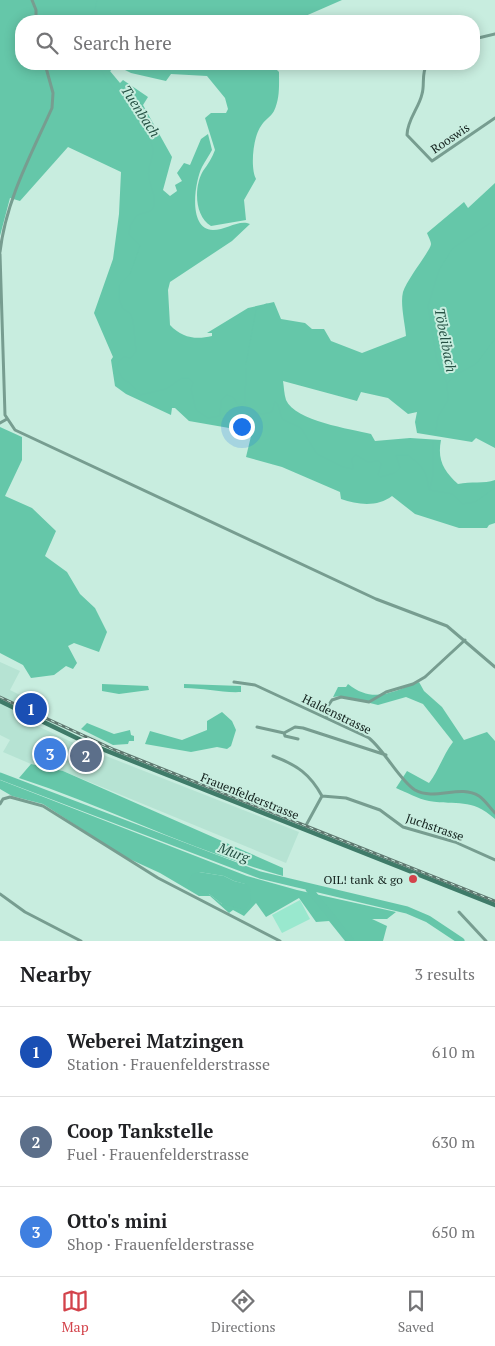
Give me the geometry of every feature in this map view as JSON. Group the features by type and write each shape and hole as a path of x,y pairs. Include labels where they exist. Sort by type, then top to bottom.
{"main road":[{"name":"Frauenfelderstrasse","path":"0,701 93,746 495,905"}],"street":[{"path":"32,0 36,15"},
{"path":"480,38 495,34"},
{"path":"47,70 54,93 52,108 13,195 2,230 0,253 7,419 15,430 361,592 447,626 495,668"},
{"name":"Rooswis","path":"425,70 422,77 422,96 407,128 407,135 426,157 432,161 436,160 495,118"},
{"path":"0,423 7,419"},
{"path":"327,717 328,706 332,700 341,697 369,702 386,692 426,678 465,640"},
{"name":"Haldenstrasse","path":"234,682 256,685 369,738 386,755 413,789 428,795 473,794 478,796 495,813"},
{"path":"257,727 284,733 285,736 298,739"},
{"path":"284,733 295,727 303,728 386,755"},
{"path":"273,756 302,770 315,783 322,796 304,829"},
{"path":"0,804 10,796 43,806 158,878 280,941"},
{"name":"Juchstrasse","path":"322,796 339,796 380,810 403,827 456,842 495,860"},
{"path":"0,894 25,912 81,941"},
{"path":"459,912 486,941"}],"shaded area":[{"path":"0,0 342,0 308,15 15,15 15,70 111,70 110,71 120,83 123,80 148,97 143,105 172,157 163,190 170,196 177,191 175,185 182,181 177,173 184,163 190,165 201,139 208,134 212,150 203,165 197,183 195,203 199,222 205,228 213,230 241,223 250,224 232,241 170,282 168,290 170,325 179,333 190,337 212,336 212,333 207,333 248,308 274,302 281,319 305,323 312,329 324,329 331,341 362,353 406,336 402,308 403,292 430,247 431,243 427,233 464,202 468,208 495,183 495,448 476,438 472,442 417,433 415,422 417,412 408,414 388,398 361,392 357,401 283,381 286,400 291,407 312,419 371,434 375,441 410,438 441,440 440,453 443,465 445,470 458,484 495,480 495,523 487,528 459,528 415,514 392,496 381,502 368,504 354,503 341,499 340,492 282,467 246,457 252,432 189,421 175,408 172,408 171,415 126,394 115,386 111,360 113,357 94,313 113,259 119,214 121,172 68,147 20,201 10,198 0,236"},
{"path":"125,70 277,70 279,72 279,92 276,106 273,113 258,131 254,145 253,168 256,179 244,200 246,220 211,226 201,215 197,200 200,177 215,150 205,118 211,113 226,113 228,109 225,98 207,76 171,74 166,81"},
{"path":"0,427 22,437 22,460 5,496 32,508 56,531 45,556 67,572 80,594 95,608 107,632 99,652 74,643 68,646 77,663 73,669 66,666 54,675 31,678 23,665 0,653"},
{"path":"0,662 20,671 10,690 26,698 22,706 45,718 95,741 495,900 495,902 112,750 20,709 18,714 33,724 78,745 299,832 286,863 63,771 31,764 3,752 10,740 0,735"},
{"path":"419,682 424,691 442,707 464,740 487,732 495,741 495,819 486,812 471,805 429,801 396,788 407,771 429,783 453,742 423,704 406,697 378,705 341,696 333,697 338,687 346,687 348,684 366,694 374,695 391,692"},
{"path":"102,684 148,686 149,690 119,694 102,691"},
{"path":"184,684 241,686 241,692 184,688"},
{"path":"222,712 232,721 236,730 231,746 227,749 217,747 191,752 145,744 150,731 182,740 207,730 207,721"},
{"path":"87,723 114,734 130,730 131,735 134,736 134,741 129,741 128,744 113,745 81,729"},
{"path":"31,764 63,771 283,868 283,876 183,842 85,802 19,778"},
{"path":"0,780 247,876 297,890 396,912 387,919 372,919 387,926 383,941 345,941 329,921 316,922 299,898 266,917 256,903 244,916 233,910 229,913 210,896 199,896 160,873 123,856 43,804 12,796 0,789","holes":["199,872 224,876 245,884 222,904 209,894"]},
{"path":"199,872 224,876 246,884 250,889 251,900 245,910 222,904 209,894 192,890 188,883 192,874"},
{"path":"300,900 310,919 282,933 272,915"}],"waterway":[{"name":"Tuenbach","path":"92,15 97,0"},
{"name":"Tuenbach","path":"102,70 141,123 153,149 148,174 154,195 154,203 151,211 137,215 130,226 129,234 140,246 130,274 119,285 119,299 123,309 130,313 133,320 136,351 131,358 124,357 119,361 117,369 123,379 131,384 140,395 166,389 182,378 189,378 193,383 191,389 196,410 208,418 220,416 221,400 227,395 233,397 238,405 245,403 260,414 272,412 275,401 282,419 301,428 317,454 343,467 353,469 352,458 356,455 368,462 379,461 381,464 378,475 380,477 395,473 400,468 396,455 408,455 423,470 427,478 429,490 453,494 462,504 475,502 495,488"},
{"name":"Töbelibach","path":"436,430 438,417 448,400 447,383 437,361 428,306 439,270 453,248 495,218"},
{"path":"246,364 256,310 266,304 273,305"},
{"path":"447,383 459,373 476,364 495,339"},
{"path":"245,403 246,369"},
{"name":"Töbelibach","path":"430,488 433,476 433,441"},
{"name":"Murg","path":"0,776 260,875 407,910 428,919 461,941"},
{"path":"309,889 351,941"}],"railway":[{"path":"0,697 115,750 495,901"}],"place":[{"name":"Weberei Matzingen","path":"31,709"},
{"name":"Otto's mini","path":"50,754"},
{"name":"Coop Tankstelle","path":"86,756"},
{"name":"OIL! tank & go","path":"413,879"}]}
